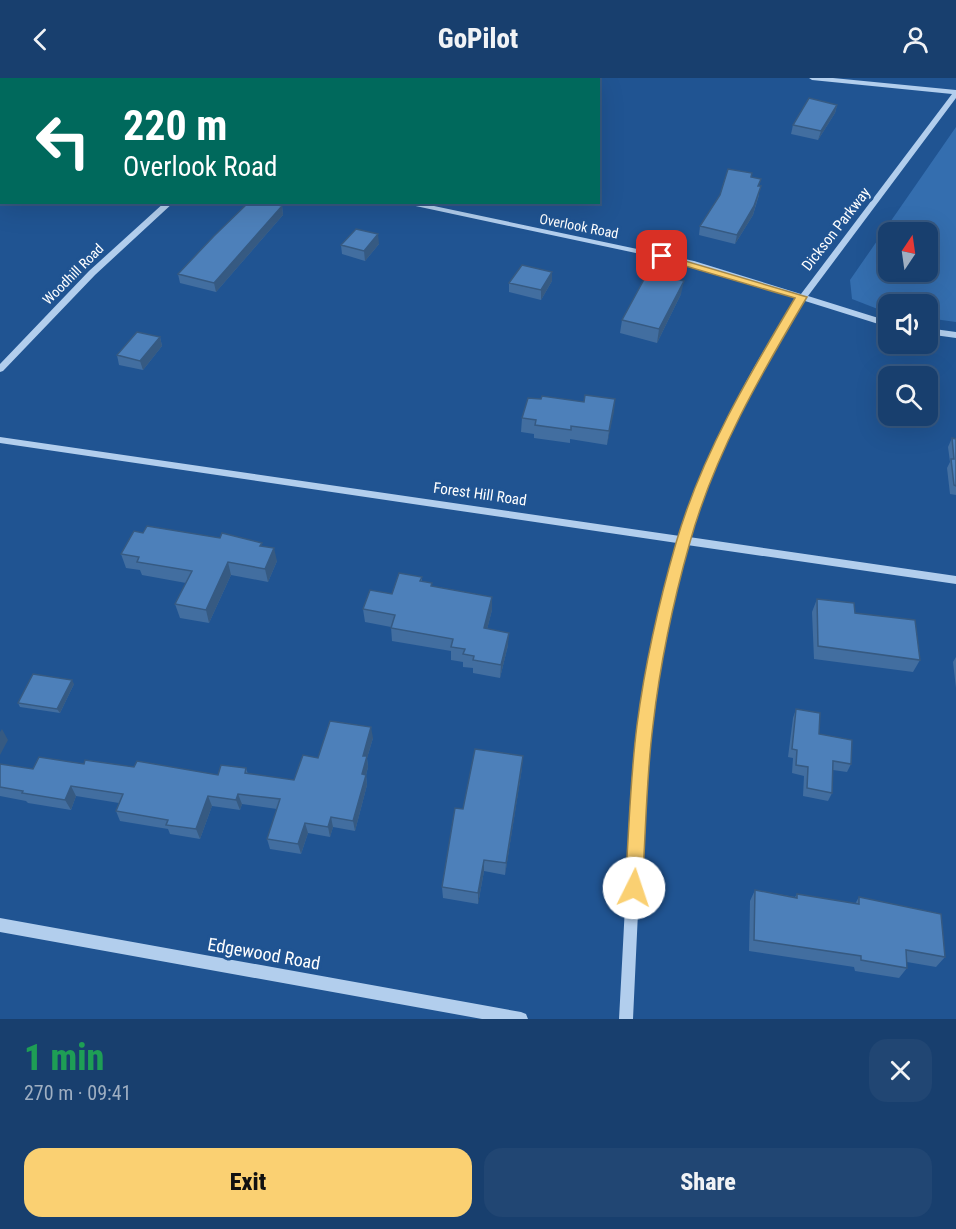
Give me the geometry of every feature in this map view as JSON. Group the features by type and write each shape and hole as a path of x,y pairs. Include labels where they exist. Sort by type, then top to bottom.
{"street":[{"path":"812,78 956,93"},
{"name":"Dickson Parkway","path":"626,1019 645,726 661,630 683,541 707,475 759,367 802,297 887,188 956,93"},
{"name":"Woodhill Road","path":"0,369 92,273 168,204"},
{"name":"Overlook Road","path":"410,204 504,226 662,256 878,321"},
{"path":"938,333 956,335"},
{"name":"Forest Hill Road","path":"0,440 956,580"},
{"name":"Edgewood Road","path":"0,925 521,1019"}],"shaded area":[{"path":"956,127 956,322 938,320 938,294 878,294 878,309 852,299 850,280 878,240 878,282 938,282 938,222 890,222"}],"building":[{"path":"809,98 837,105 821,131 793,125"},
{"path":"728,169 752,173 751,177 761,179 754,206 737,235 700,226 720,195"},
{"path":"247,204 282,206 214,283 178,274"},
{"path":"356,229 378,234 364,251 341,245"},
{"path":"522,265 552,272 541,290 509,283"},
{"path":"648,272 684,281 659,329 622,320"},
{"path":"137,332 160,337 140,361 117,355"},
{"path":"585,395 615,399 609,431 571,426 571,430 535,425 536,420 522,418 528,398 541,399 542,396 584,402"},
{"path":"952,438 956,439 956,486 951,459 954,459"},
{"path":"147,526 220,538 222,533 262,543 260,546 274,548 265,569 228,562 206,610 175,604 192,571 137,562 139,557 121,554 134,531 143,533"},
{"path":"399,573 422,577 420,581 432,583 431,586 492,597 484,628 509,633 501,665 473,660 474,656 463,654 465,649 451,647 453,639 391,628 395,615 363,609 370,590 392,594"},
{"path":"817,599 854,603 855,613 915,620 920,660 818,646"},
{"path":"33,674 72,680 57,709 18,703"},
{"path":"796,709 820,713 819,734 852,740 851,764 833,761 832,793 807,788 808,767 796,765 797,750 792,749"},
{"path":"330,721 371,727 363,756 367,756 362,774 366,775 353,821 331,817 328,827 305,823 298,844 267,839 280,799 238,794 236,800 208,796 196,829 166,825 168,820 116,811 123,794 71,786 65,800 0,787 0,764 33,769 39,757 84,764 85,760 134,767 137,761 218,775 221,765 246,768 245,773 294,780 303,755 318,758"},
{"path":"475,749 523,756 506,863 484,860 478,893 442,887 455,808 463,809"},
{"path":"755,890 797,898 797,894 859,904 859,897 941,914 945,957 906,950 907,968 861,960 861,956 754,940"}],"route":[{"path":"634,888 645,726 661,630 683,541 707,475 759,367 802,297 694,263 662,256"}]}
